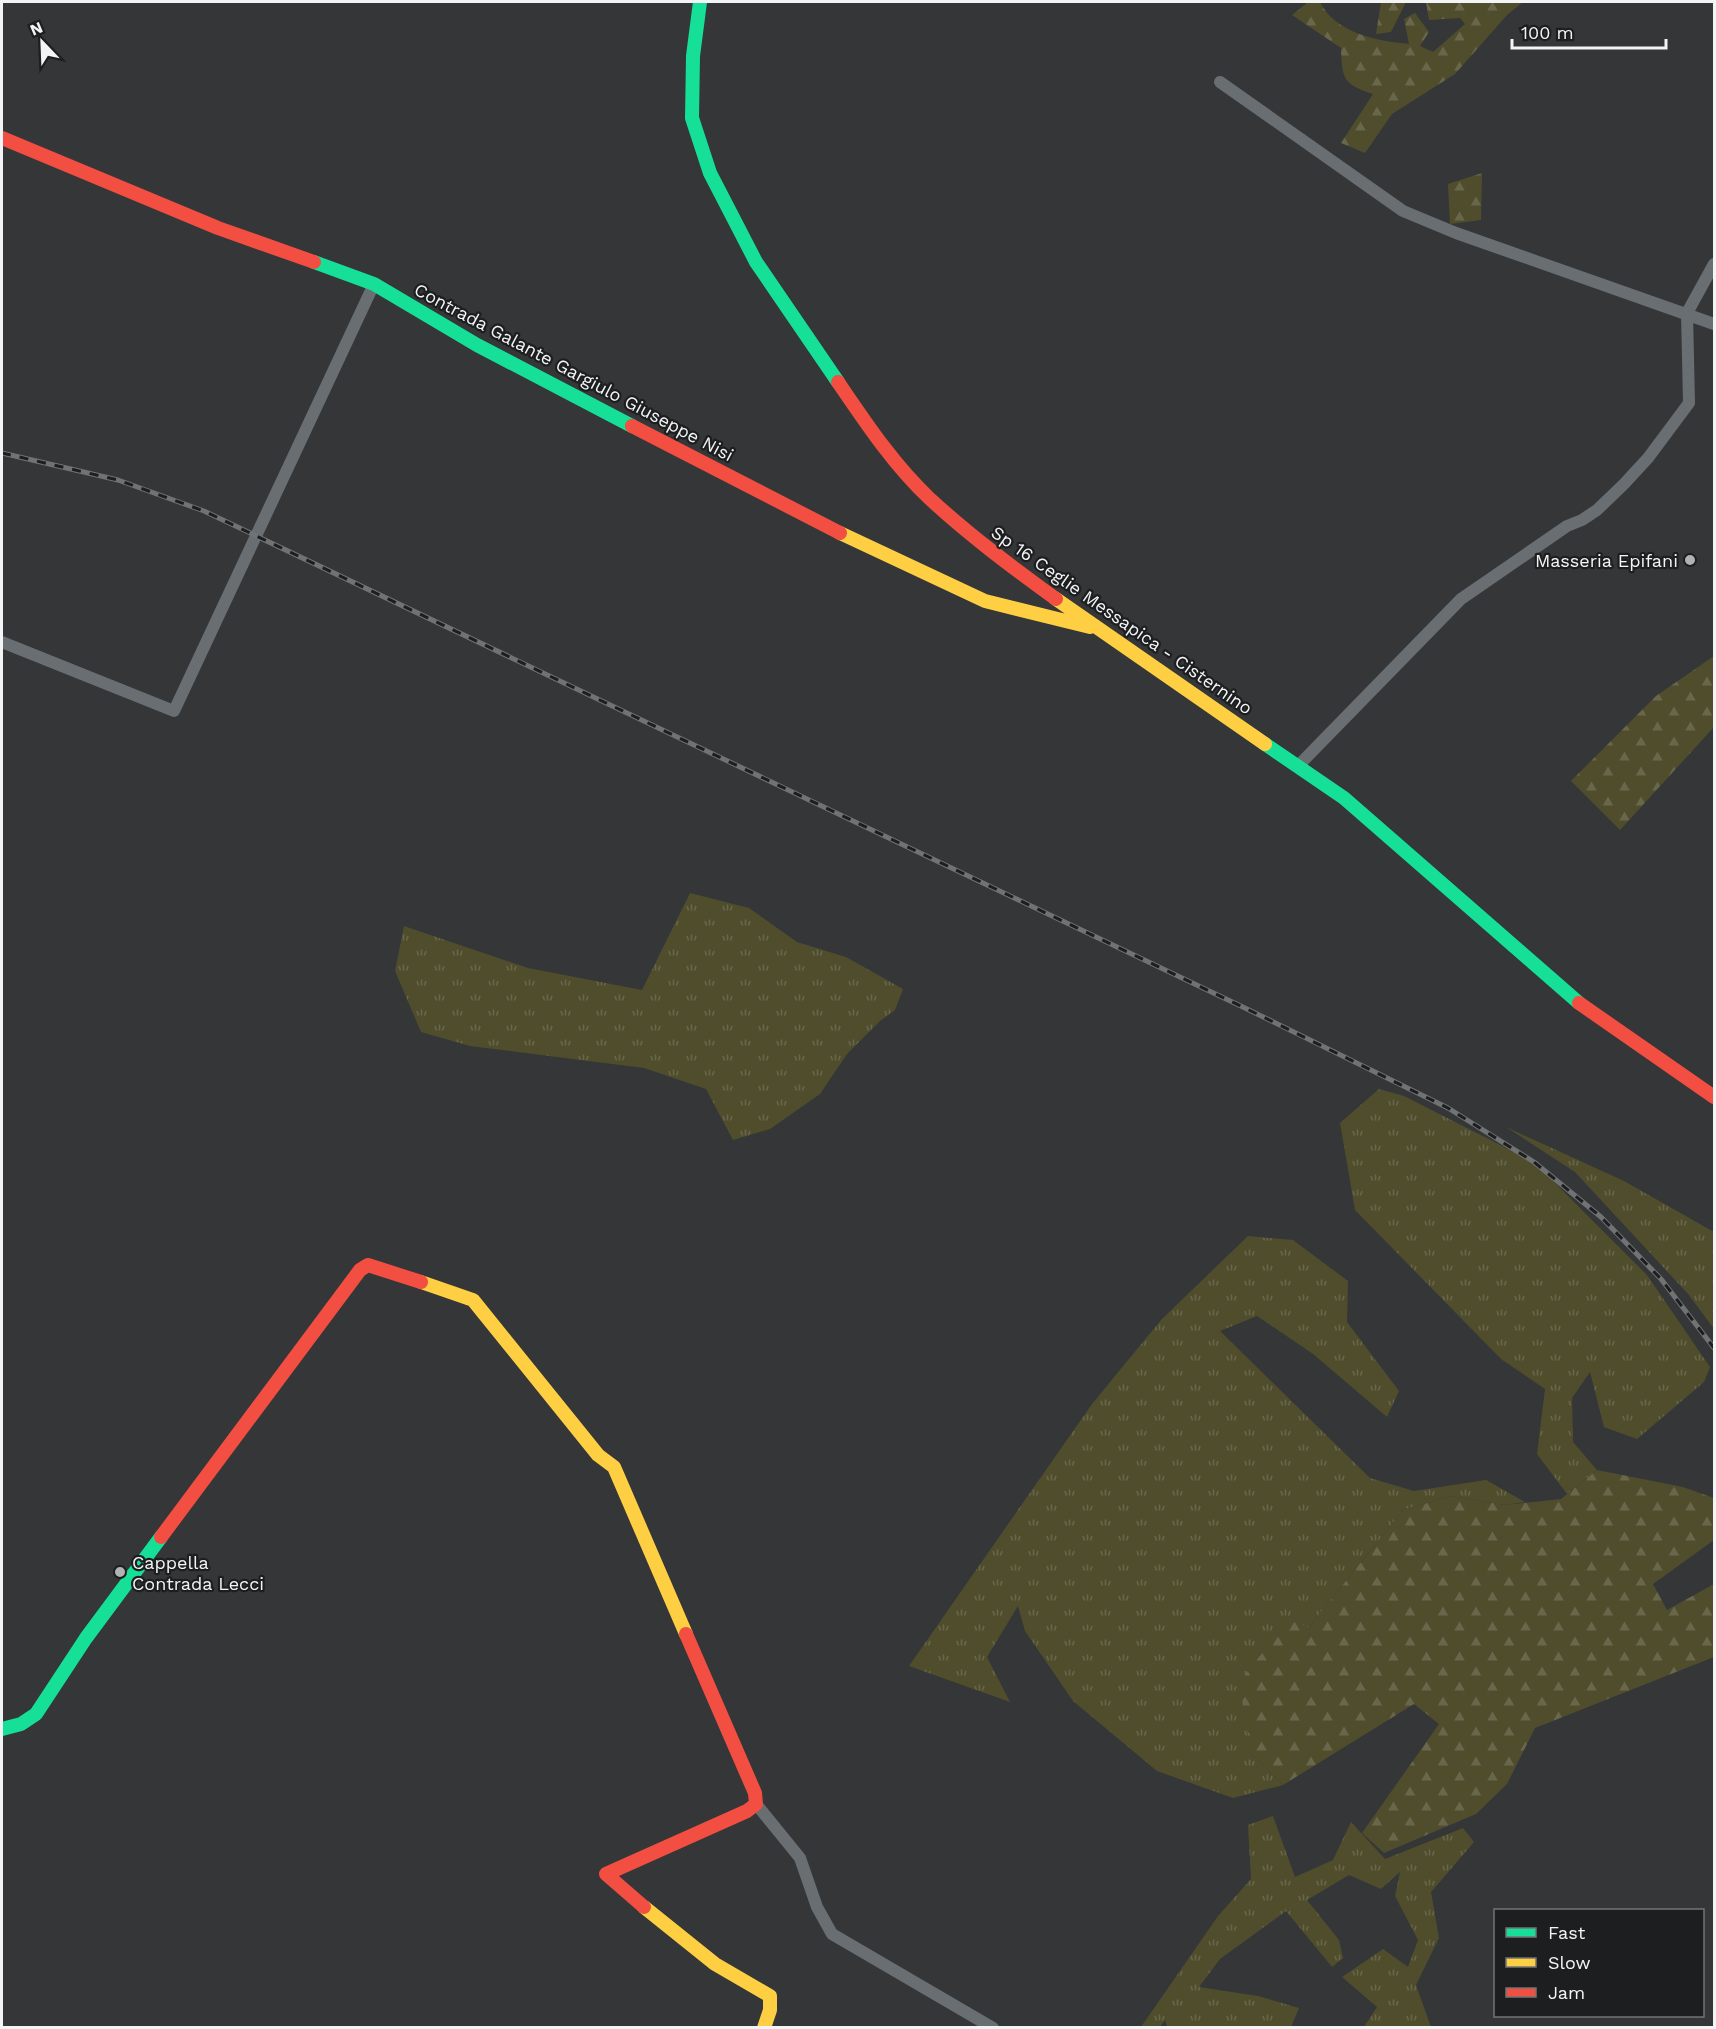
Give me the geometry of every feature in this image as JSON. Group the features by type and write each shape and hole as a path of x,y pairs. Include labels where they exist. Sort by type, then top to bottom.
{"street":[{"name":"Sp 16 Ceglie Messapica - Cisternino","path":"700,2 693,56 692,118 710,173 756,262 878,441 928,497 985,547 1094,627 1344,798 1564,992 1599,1019 1714,1097"},
{"path":"1220,82 1403,211 1456,233 1714,324"},
{"name":"Contrada Galante Gargiulo Giuseppe Nisi","path":"2,138 218,228 374,284 477,345 826,526 985,601 1094,627"},
{"path":"1298,766 1461,599 1567,526 1597,510 1648,458 1689,403 1687,313 1714,264"},
{"path":"2,642 174,711 374,284"},
{"path":"2,1729 21,1724 36,1714 86,1638 360,1270 368,1265 387,1269 473,1300 598,1455 614,1467 750,1782 756,1804 800,1858 817,1907 831,1934 993,2028"},
{"path":"756,1804 747,1811 606,1874 674,1934 715,1964 770,1996 770,2010 764,2028"}],"green space":[{"path":"1308,2 1320,2 1336,21 1358,34 1384,41 1409,44 1404,19 1415,13 1429,32 1420,46 1433,52 1465,24 1460,18 1429,20 1426,2 1523,2 1507,15 1455,74 1392,114 1365,153 1341,143 1373,94 1355,87 1346,79 1342,67 1341,48 1292,15"},
{"path":"1381,2 1406,2 1391,32 1376,34"},
{"path":"1482,173 1481,220 1450,224 1448,184"},
{"path":"1714,656 1714,727 1620,830 1571,781 1656,696"},
{"path":"690,893 749,908 797,942 846,957 903,989 895,1010 880,1021 847,1054 820,1094 770,1129 733,1140 706,1089 644,1068 470,1046 421,1032 395,971 404,926 528,968 642,990"},
{"path":"1379,1089 1404,1096 1534,1162 1647,1275 1710,1367 1704,1382 1637,1439 1604,1427 1590,1372 1572,1398 1573,1442 1597,1470 1567,1494 1537,1454 1545,1389 1501,1359 1355,1210 1340,1123"},
{"path":"1506,1127 1624,1181 1714,1232 1714,1329 1689,1295 1575,1172"},
{"path":"1248,1236 1293,1240 1348,1281 1347,1322 1399,1391 1387,1417 1313,1354 1257,1316 1220,1331 1370,1478 1414,1491 1486,1480 1525,1502 1505,1505 1451,1496 1403,1510 1309,1627 1251,1753 1283,1785 1233,1798 1157,1771 1073,1701 1025,1631 1018,1606 987,1657 1010,1702 909,1666 1092,1404 1161,1320"},
{"path":"1597,1470 1683,1487 1714,1498 1714,1540 1653,1584 1667,1610 1714,1584 1714,1657 1535,1728 1507,1784 1476,1814 1384,1853 1362,1833 1439,1724 1414,1704 1283,1785 1251,1753 1239,1682 1289,1620 1309,1627 1403,1510 1451,1496 1505,1505 1561,1499"},
{"path":"1273,1816 1295,1877 1333,1860 1351,1822 1385,1859 1463,1828 1474,1842 1431,1892 1439,1938 1416,1985 1431,2027 1364,2027 1377,2007 1342,1977 1383,1949 1408,1967 1418,1940 1395,1896 1400,1872 1381,1889 1349,1875 1307,1900 1339,1940 1343,1958 1332,1967 1286,1911 1220,1959 1199,1987 1258,1996 1299,2008 1291,2027 1167,2027 1165,2020 1160,2027 1141,2027 1218,1916 1251,1879 1248,1825"}],"railway":[{"path":"2,453 118,480 204,511 1247,1009 1448,1108 1534,1162 1601,1217 1661,1279 1714,1348"}],"traffic: fast":[{"path":"700,2 693,56 692,118 710,173 756,262 838,382"},
{"path":"314,262 374,284 477,345 632,426"},
{"path":"1265,744 1344,798 1579,1003"},
{"path":"2,1729 21,1724 36,1714 86,1638 161,1537"}],"traffic: slow":[{"path":"840,533 985,601 1090,627"},
{"path":"1056,599 1265,744"},
{"path":"421,1282 473,1300 598,1455 614,1467 686,1634"},
{"path":"644,1907 715,1964 770,1996 770,2010 764,2028"}],"traffic: jam":[{"path":"2,138 218,228 314,262"},
{"path":"838,382 892,457 929,498 975,538 1056,599"},
{"path":"632,426 840,533"},
{"path":"1579,1003 1714,1097"},
{"path":"161,1537 360,1270 368,1265 421,1282"},
{"path":"644,1907 606,1874 747,1811 756,1804 755,1793 686,1634"}],"place":[{"name":"Masseria Epifani","path":"1690,560"},
{"name":"Cappella Contrada Lecci","path":"120,1572"}]}
